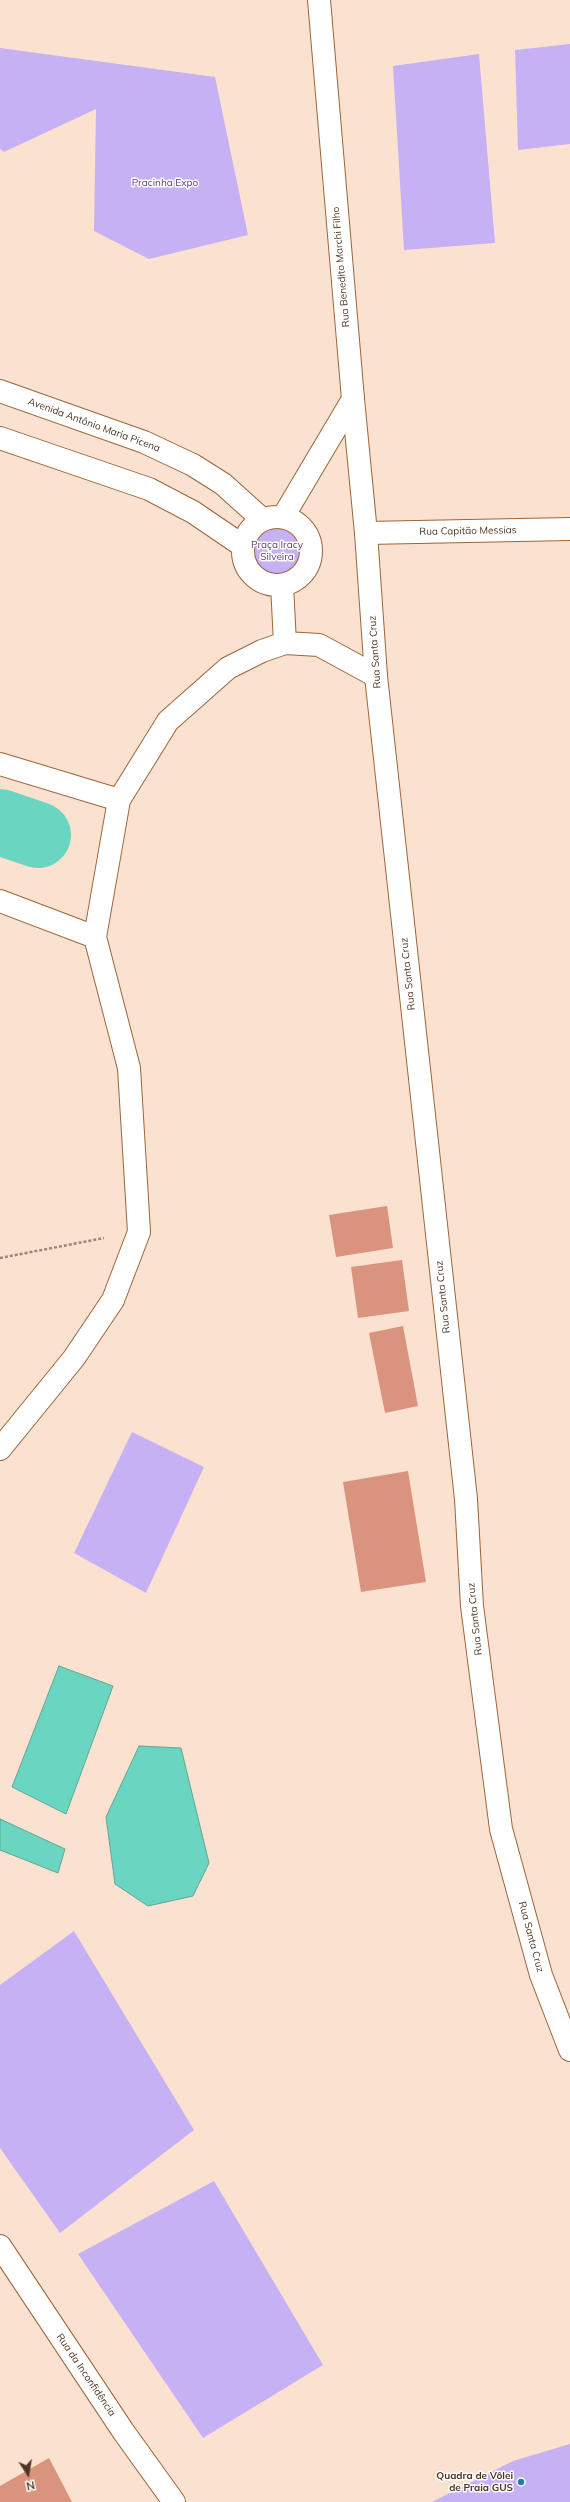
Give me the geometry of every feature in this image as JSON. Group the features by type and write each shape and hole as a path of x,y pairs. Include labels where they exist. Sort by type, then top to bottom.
{"street":[{"name":"Rua Benedito Marchi Filho","path":"319,0 366,533"},
{"name":"Avenida Antônio Maria Picena","path":"0,391 144,442 193,465 273,519"},
{"path":"273,519 353,399"},
{"path":"0,438 149,489 193,512 243,546"},
{"path":"273,519 302,527 308,536 311,551 307,567 301,576 282,585 264,583 250,572 243,556 243,546 247,534 255,524 273,519"},
{"name":"Rua Capitão Messias","path":"366,533 570,529"},
{"name":"Rua Santa Cruz","path":"366,533 376,676 466,1499 472,1606 501,1829 541,1975 570,2050"},
{"path":"282,585 285,643"},
{"path":"0,1449 74,1358 114,1300 139,1232 129,1068 95,937 119,800 168,721 228,668 262,650 285,643 319,645 376,676"},
{"path":"0,764 119,800"},
{"path":"0,901 95,937"},
{"name":"Rua da Inconfidência","path":"0,2246 123,2431 174,2502"}],"path":[{"path":"0,1258 139,1232"}],"green space":[{"path":"570,44 570,144 518,150 515,50"},
{"name":"Pracinha Expo","path":"0,48 215,77 248,235 149,259 94,231 96,109 4,152 0,149"},
{"path":"479,54 495,243 404,250 393,66"},
{"name":"Praça Iracy Silveira","path":"272,523 282,523 292,527 300,535 304,545 304,555 300,565 292,573 282,577 272,577 262,573 254,565 250,555 250,545 254,535 262,527"},
{"path":"132,1432 204,1467 146,1593 74,1553"},
{"path":"74,1931 194,2130 60,2233 0,2148 0,1985"},
{"path":"214,2181 323,2365 203,2438 78,2254"},
{"name":"Quadra de Vôlei de Praia GUS","path":"570,2444 570,2502 432,2502 513,2461"}],"water":[{"path":"59,1666 113,1686 66,1814 12,1787"},
{"path":"139,1746 181,1748 209,1863 193,1896 148,1906 115,1884 106,1817"},
{"path":"0,1819 65,1849 58,1873 0,1850"}],"building":[{"path":"387,1206 393,1248 336,1257 329,1215"},
{"path":"402,1260 409,1311 358,1318 351,1267"},
{"path":"403,1326 418,1406 385,1413 369,1333"},
{"path":"408,1471 426,1582 361,1592 343,1482"},
{"path":"49,2458 72,2502 0,2502 0,2486"}],"waterway":[{"path":"0,822 38,835"}],"place":[{"name":"Quadra de Vôlei de Praia GUS","path":"521,2482"}]}
